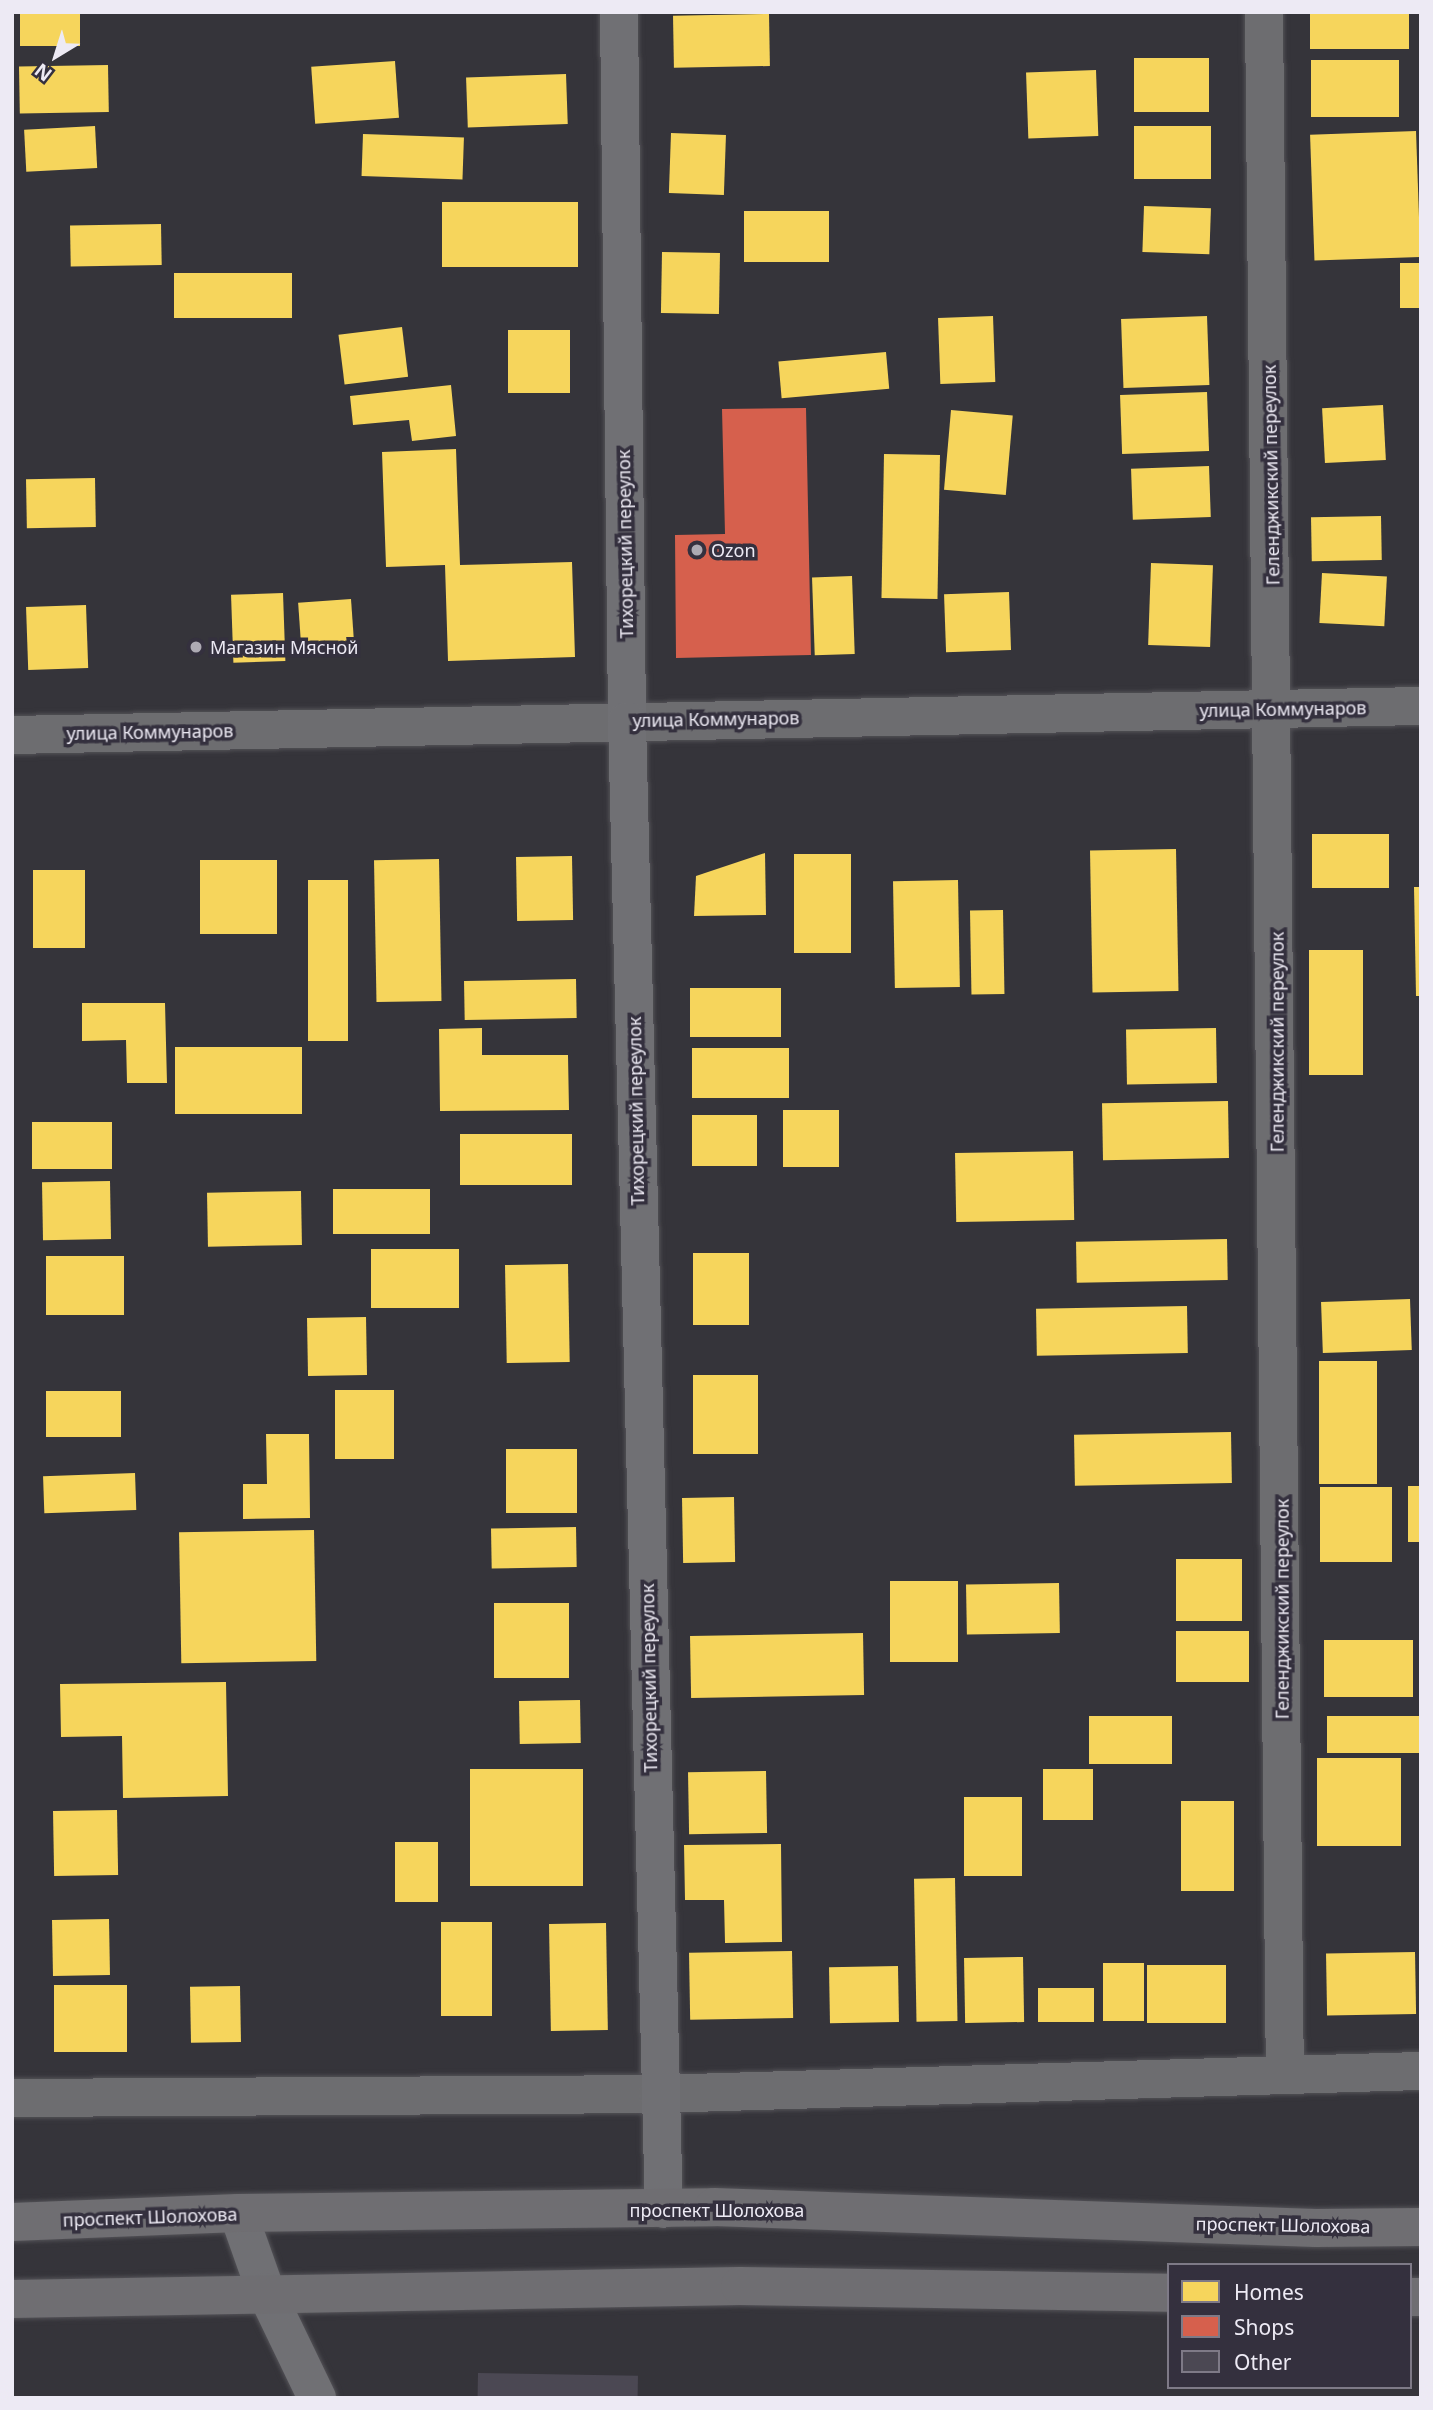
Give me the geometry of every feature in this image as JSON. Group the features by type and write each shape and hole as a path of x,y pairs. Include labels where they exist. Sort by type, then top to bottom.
{"main road":[{"name":"проспект Шолохова","path":"12,2222 238,2213 742,2207 1303,2227 1421,2227"},
{"path":"12,2299 267,2292 740,2286 1167,2293"}],"street":[{"name":"Тихорецкий переулок","path":"619,12 626,720 658,2094 664,2209"},
{"name":"Геленджикский переулок","path":"1264,12 1275,709 1285,2072"},
{"name":"улица Коммунаров","path":"12,735 626,720 1421,706"},
{"path":"12,2098 658,2094 1285,2072 1421,2071"},
{"path":"238,2213 267,2292 317,2398"}],"building: Homes":[{"path":"20,12 80,12 80,46 20,46"},
{"path":"1310,12 1409,12 1409,49 1310,49"},
{"path":"769,14 770,66 674,68 673,16"},
{"path":"1134,58 1209,58 1209,112 1134,112"},
{"path":"1311,60 1399,60 1399,117 1311,117"},
{"path":"395,61 399,118 315,124 311,67"},
{"path":"108,65 109,112 20,114 19,67"},
{"path":"1096,70 1098,136 1028,138 1026,72"},
{"path":"566,74 568,124 468,127 466,77"},
{"path":"95,126 97,168 26,172 24,130"},
{"path":"1134,126 1211,126 1211,179 1134,179"},
{"path":"1416,131 1420,257 1314,261 1310,135"},
{"path":"671,133 726,135 724,195 669,193"},
{"path":"363,134 464,138 462,179 362,176"},
{"path":"442,202 578,202 578,267 442,267"},
{"path":"1144,206 1211,208 1209,254 1142,252"},
{"path":"744,211 829,211 829,262 744,262"},
{"path":"161,224 162,265 71,267 70,226"},
{"path":"662,252 720,253 719,314 661,313"},
{"path":"1400,263 1421,263 1421,308 1400,308"},
{"path":"174,273 292,273 292,318 174,318"},
{"path":"993,316 995,382 940,384 938,318"},
{"path":"1207,316 1209,385 1123,388 1121,319"},
{"path":"402,327 408,377 345,384 338,335"},
{"path":"508,330 570,330 570,393 508,393"},
{"path":"886,352 889,389 782,398 778,361"},
{"path":"451,385 456,436 412,441 409,420 353,425 350,396"},
{"path":"1207,392 1209,451 1122,454 1120,395"},
{"path":"1383,405 1386,460 1325,463 1322,408"},
{"path":"951,410 1013,415 1006,495 944,490"},
{"path":"456,449 460,565 572,562 575,657 448,661 445,565 386,567 382,452"},
{"path":"884,454 940,455 937,599 881,598"},
{"path":"1209,466 1211,517 1133,520 1131,469"},
{"path":"95,478 96,527 27,528 26,479"},
{"path":"1381,516 1382,560 1312,561 1311,517"},
{"path":"1151,563 1213,565 1210,647 1148,645"},
{"path":"1322,573 1387,576 1384,626 1319,623"},
{"path":"852,576 855,654 815,655 812,577"},
{"path":"1009,592 1011,650 946,652 944,594"},
{"path":"283,593 285,661 233,663 231,595"},
{"path":"351,599 355,653 302,657 298,603"},
{"path":"86,605 88,668 28,670 26,607"},
{"path":"1312,834 1389,834 1389,888 1312,888"},
{"path":"1176,849 1178,991 1092,992 1090,851"},
{"path":"765,853 766,915 694,916 696,876"},
{"path":"794,854 851,854 851,953 794,953"},
{"path":"572,856 573,920 517,921 516,857"},
{"path":"439,859 441,1001 376,1002 374,860"},
{"path":"200,860 277,860 277,934 200,934"},
{"path":"33,870 85,870 85,948 33,948"},
{"path":"308,880 348,880 348,1041 308,1041"},
{"path":"958,880 960,987 895,988 893,881"},
{"path":"1414,887 1421,887 1421,996 1416,996"},
{"path":"1003,910 1004,994 971,995 970,911"},
{"path":"1309,950 1363,950 1363,1075 1309,1075"},
{"path":"576,979 577,1018 465,1020 464,981"},
{"path":"690,988 781,988 781,1037 690,1037"},
{"path":"82,1003 165,1003 167,1083 127,1083 126,1040 82,1041"},
{"path":"482,1028 482,1055 568,1055 569,1110 440,1111 439,1029"},
{"path":"1216,1028 1217,1083 1127,1085 1126,1030"},
{"path":"175,1047 302,1047 302,1114 175,1114"},
{"path":"692,1048 789,1048 789,1098 692,1098"},
{"path":"1228,1101 1229,1158 1103,1160 1102,1103"},
{"path":"783,1110 839,1110 839,1167 783,1167"},
{"path":"692,1115 757,1115 757,1166 692,1166"},
{"path":"32,1122 112,1122 112,1169 32,1169"},
{"path":"460,1134 572,1134 572,1185 460,1185"},
{"path":"1073,1151 1074,1220 956,1222 955,1153"},
{"path":"110,1181 111,1239 43,1240 42,1182"},
{"path":"333,1189 430,1189 430,1234 333,1234"},
{"path":"301,1191 302,1245 208,1247 207,1193"},
{"path":"1227,1239 1228,1280 1077,1283 1076,1242"},
{"path":"371,1249 459,1249 459,1308 371,1308"},
{"path":"693,1253 749,1253 749,1325 693,1325"},
{"path":"46,1256 124,1256 124,1315 46,1315"},
{"path":"568,1264 570,1362 507,1363 505,1265"},
{"path":"1410,1299 1412,1350 1323,1353 1321,1302"},
{"path":"1187,1306 1188,1353 1037,1356 1036,1309"},
{"path":"366,1317 367,1375 308,1376 307,1318"},
{"path":"1319,1361 1377,1361 1377,1484 1319,1484"},
{"path":"693,1375 758,1375 758,1454 693,1454"},
{"path":"335,1390 394,1390 394,1459 335,1459"},
{"path":"46,1391 121,1391 121,1437 46,1437"},
{"path":"1231,1432 1232,1483 1075,1486 1074,1435"},
{"path":"266,1434 309,1434 310,1518 243,1519 243,1484 267,1484"},
{"path":"506,1449 577,1449 577,1513 506,1513"},
{"path":"135,1473 136,1510 44,1513 43,1476"},
{"path":"1408,1486 1421,1486 1421,1542 1408,1542"},
{"path":"1320,1487 1392,1487 1392,1562 1320,1562"},
{"path":"734,1497 735,1562 683,1563 682,1498"},
{"path":"576,1527 577,1567 492,1568 491,1528"},
{"path":"314,1530 316,1661 181,1663 179,1532"},
{"path":"1176,1559 1242,1559 1242,1621 1176,1621"},
{"path":"890,1581 958,1581 958,1662 890,1662"},
{"path":"1059,1583 1060,1633 967,1635 966,1585"},
{"path":"494,1603 569,1603 569,1678 494,1678"},
{"path":"1176,1631 1249,1631 1249,1682 1176,1682"},
{"path":"863,1633 864,1695 691,1698 690,1636"},
{"path":"1324,1640 1413,1640 1413,1697 1324,1697"},
{"path":"226,1682 228,1796 123,1798 122,1736 61,1737 60,1684"},
{"path":"580,1700 581,1743 520,1744 519,1701"},
{"path":"1089,1716 1172,1716 1172,1764 1089,1764"},
{"path":"1327,1716 1421,1716 1421,1753 1327,1753"},
{"path":"1317,1758 1401,1758 1401,1846 1317,1846"},
{"path":"470,1769 583,1769 583,1886 470,1886"},
{"path":"1043,1769 1093,1769 1093,1820 1043,1820"},
{"path":"766,1771 767,1833 689,1834 688,1772"},
{"path":"964,1797 1022,1797 1022,1876 964,1876"},
{"path":"1181,1801 1234,1801 1234,1891 1181,1891"},
{"path":"117,1810 118,1875 54,1876 53,1811"},
{"path":"395,1842 438,1842 438,1902 395,1902"},
{"path":"781,1844 782,1942 725,1943 724,1900 685,1900 684,1845"},
{"path":"955,1878 957,2021 917,2022 914,1879"},
{"path":"109,1919 110,1975 53,1976 52,1920"},
{"path":"441,1922 492,1922 492,2016 441,2016"},
{"path":"606,1923 608,2030 551,2031 549,1924"},
{"path":"792,1951 793,2018 690,2020 689,1953"},
{"path":"1415,1952 1416,2014 1327,2016 1326,1954"},
{"path":"1023,1957 1024,2022 965,2023 964,1958"},
{"path":"1103,1963 1144,1963 1144,2021 1103,2021"},
{"path":"1147,1965 1226,1965 1226,2023 1147,2023"},
{"path":"898,1966 899,2022 830,2023 829,1967"},
{"path":"54,1985 127,1985 127,2052 54,2052"},
{"path":"240,1986 241,2042 191,2043 190,1987"},
{"path":"1038,1988 1094,1988 1094,2022 1038,2022"}],"building: Shops":[{"path":"806,408 811,655 676,658 675,535 725,534 722,409"}],"building: Other":[{"path":"478,2373 638,2376 638,2398 478,2398"}],"place":[{"name":"Ozon","path":"697,550"},
{"name":"Магазин Мясной","path":"196,647"}]}
